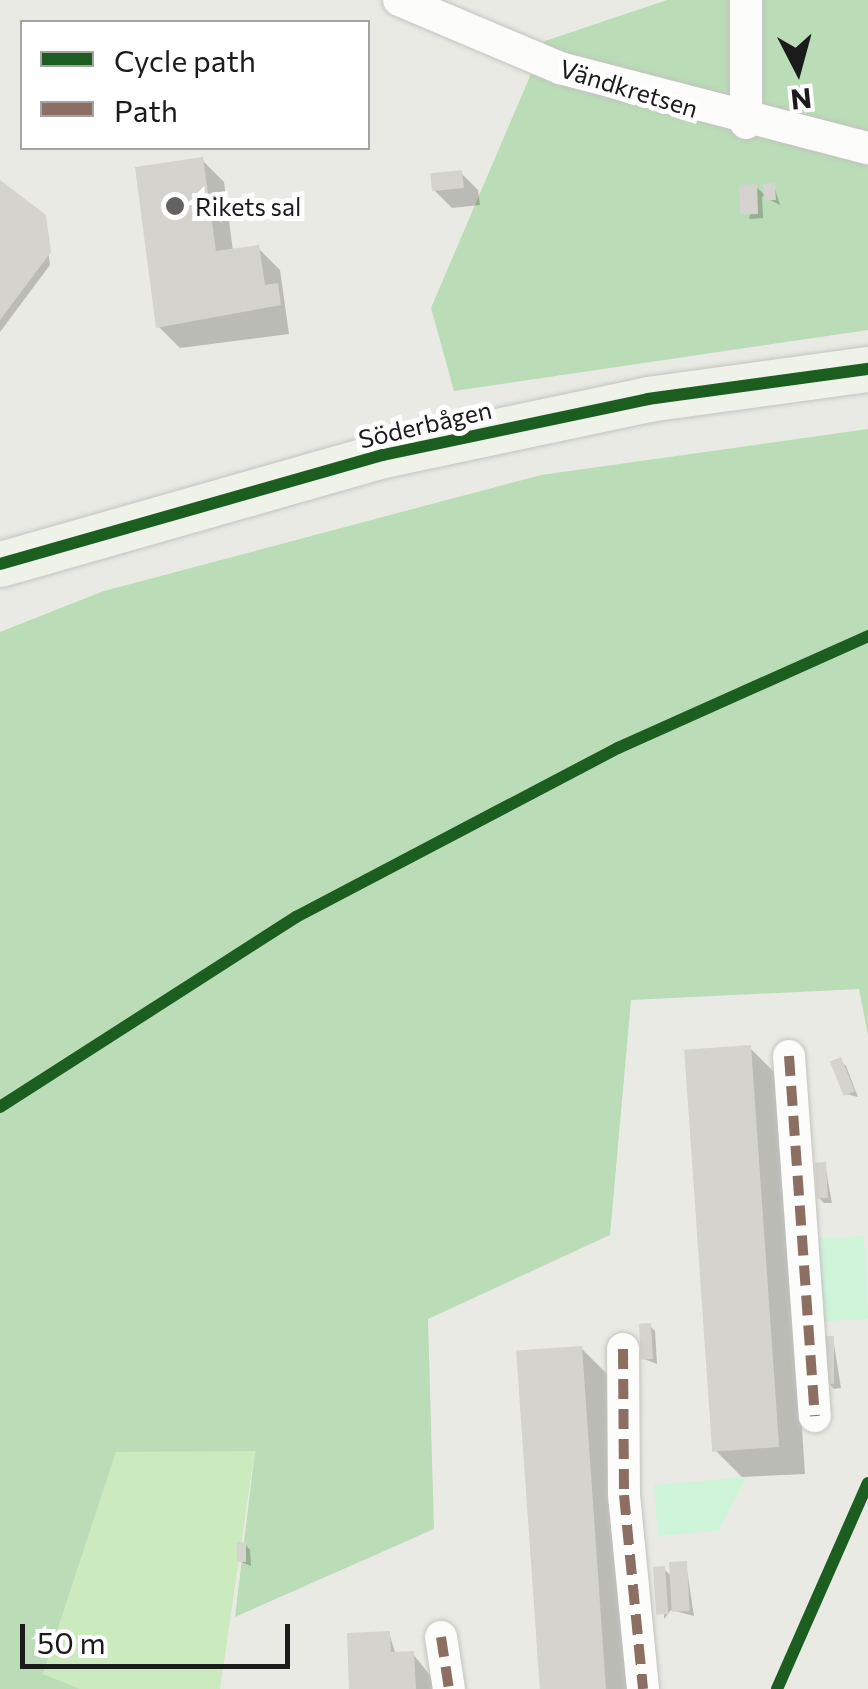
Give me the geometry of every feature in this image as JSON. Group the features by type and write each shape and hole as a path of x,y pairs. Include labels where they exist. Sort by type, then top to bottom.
{"street":[{"name":"Vändkretsen","path":"399,0 560,68 746,123 868,148"},
{"path":"746,0 746,123"},
{"name":"Söderbågen","path":"0,564 384,455 648,399 868,369"},
{"path":"789,1056 815,1416"},
{"path":"623,1349 624,1495 643,1689"},
{"path":"441,1637 449,1689"}],"green space":[{"path":"667,0 868,0 868,330 454,391 431,308 545,41"},
{"path":"868,429 868,1035 859,989 631,1000 610,1235 428,1319 434,1529 235,1617 255,1451 116,1452 43,1674 80,1689 0,1689 0,632 104,591 541,475"},
{"path":"864,1236 868,1319 819,1321 815,1239"},
{"path":"255,1450 220,1689 80,1689 43,1675 116,1452"},
{"path":"747,1477 718,1531 658,1536 654,1485"}],"building":[{"name":"Rikets sal","path":"203,157 216,251 259,245 265,285 278,283 281,305 156,328 135,167"},
{"path":"462,170 464,188 432,191 430,173"},
{"path":"0,180 46,215 51,252 0,320"},
{"path":"775,183 776,200 764,201 763,184"},
{"path":"757,184 758,214 740,215 739,185"},
{"path":"751,1045 779,1447 712,1452 684,1050"},
{"path":"841,1057 855,1091 844,1096 830,1061"},
{"path":"826,1162 828,1198 817,1199 815,1163"},
{"path":"651,1323 653,1359 641,1360 639,1324"},
{"path":"823,1336 834,1336 834,1384 823,1384"},
{"path":"582,1346 606,1689 540,1689 516,1351"},
{"path":"237,1542 246,1542 246,1562 237,1562"},
{"path":"687,1561 690,1611 672,1612 669,1562"},
{"path":"665,1566 668,1614 656,1615 653,1567"},
{"path":"390,1631 391,1652 414,1651 416,1689 349,1689 347,1633"}],"marked path":[{"path":"789,1056 815,1416"},
{"path":"623,1349 624,1495 643,1689"},
{"path":"441,1637 449,1689"}],"cycle path":[{"path":"0,564 383,455 648,399 868,369"},
{"path":"0,1107 296,917 618,748 868,636"},
{"path":"777,1689 868,1483"}],"place":[{"name":"Rikets sal","path":"175,206"}]}
